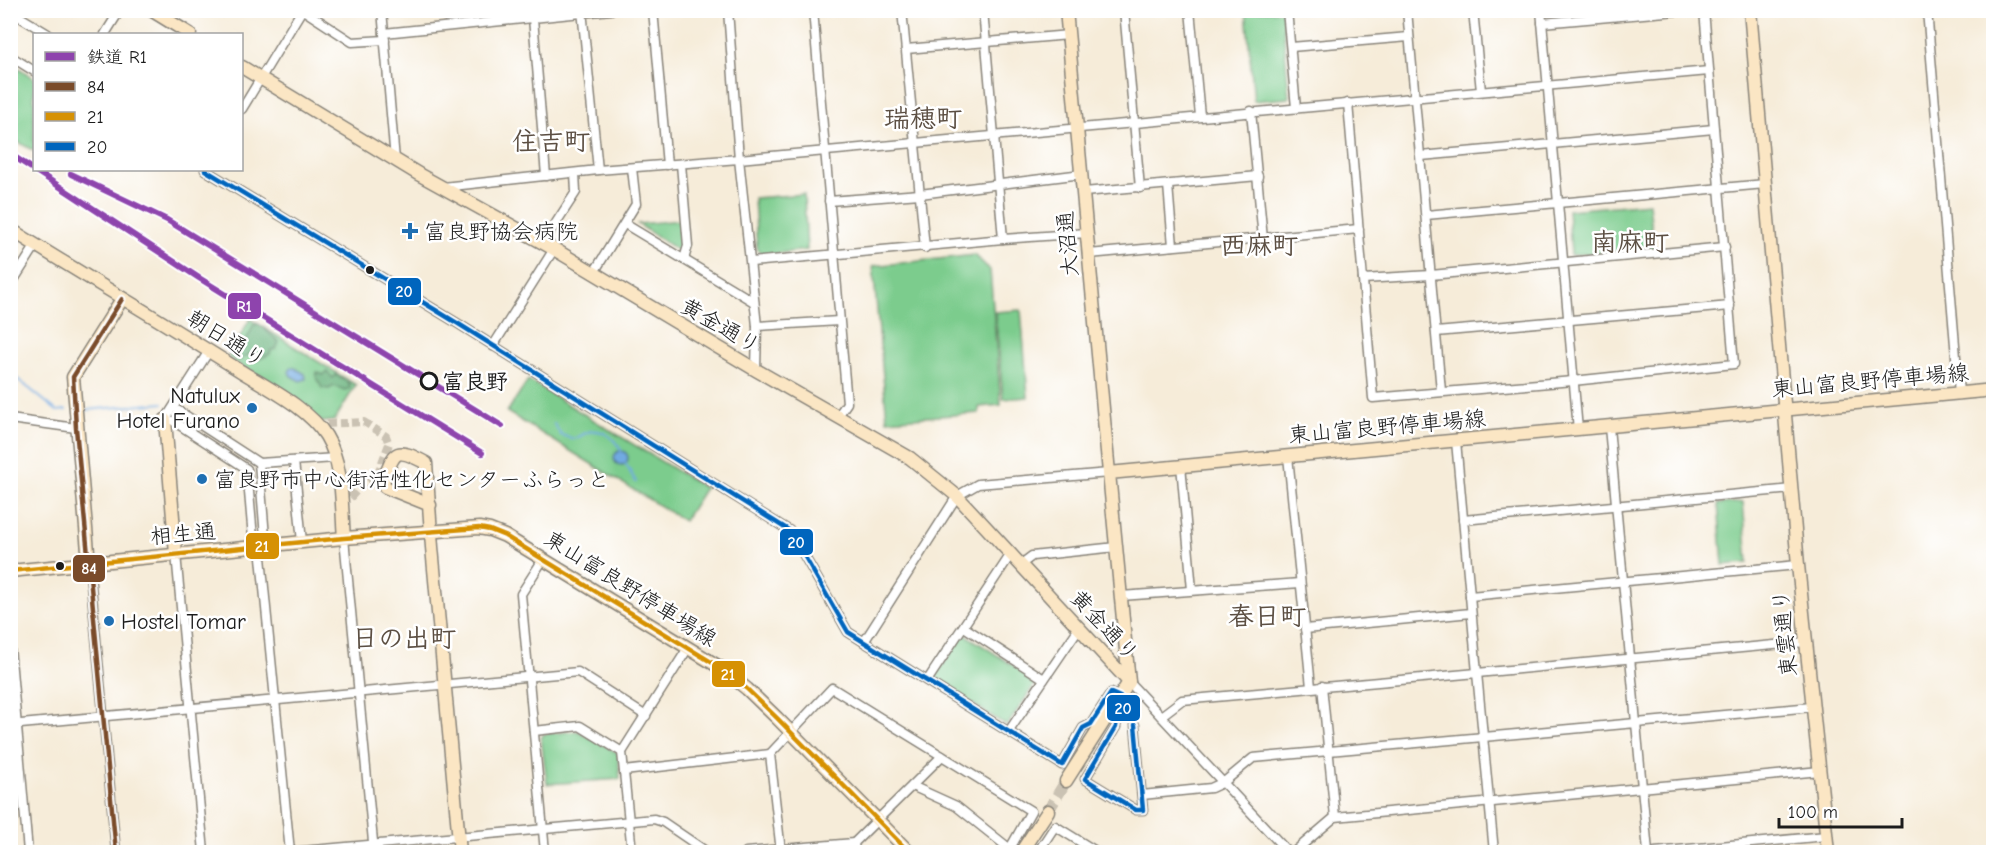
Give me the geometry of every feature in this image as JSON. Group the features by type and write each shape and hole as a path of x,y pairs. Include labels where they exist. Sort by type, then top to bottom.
{"street":[{"path":"106,33 120,10"},
{"path":"151,10 188,33"},
{"path":"243,107 303,10 352,42 505,20 611,10"},
{"path":"382,10 395,160"},
{"path":"503,10 505,20"},
{"path":"653,10 667,165"},
{"path":"728,10 739,159 757,326 756,370"},
{"path":"813,10 847,403 838,416"},
{"path":"902,10 925,248"},
{"path":"983,10 1003,239"},
{"name":"大沼通","path":"1066,10 1109,473"},
{"path":"1124,10 1140,188"},
{"path":"1190,10 1200,117"},
{"path":"1287,10 1296,108"},
{"path":"1407,10 1441,391"},
{"path":"1473,10 1481,92"},
{"path":"1541,10 1578,430"},
{"path":"1542,23 1688,10"},
{"path":"1348,103 1373,398 1573,381 1734,364 1704,10"},
{"name":"東雲通り","path":"1750,10 1798,566 1828,852"},
{"path":"1928,10 1959,393"},
{"path":"10,11 46,33"},
{"path":"582,12 598,170"},
{"path":"533,18 546,176"},
{"path":"906,49 1069,35"},
{"path":"1291,46 1409,37"},
{"path":"10,56 33,70"},
{"name":"黄金通り","path":"243,68 395,160 549,246 756,370 910,458 957,496 1129,682"},
{"path":"442,187 598,170 1709,71"},
{"path":"1251,111 1263,239"},
{"path":"1421,156 1714,129"},
{"path":"681,164 688,246 684,259"},
{"path":"593,274 636,204 632,168"},
{"path":"208,171 790,531 848,632 1062,765 1083,728 1091,724 1111,693 1120,697 1125,705 1117,719 1116,727 1085,779 1136,810 1143,810 1135,725"},
{"path":"493,346 549,246 576,192 575,173"},
{"path":"829,201 920,194 1082,174"},
{"path":"1084,192 1258,176"},
{"path":"1426,215 1765,184"},
{"path":"1168,186 1173,246"},
{"path":"625,224 754,302"},
{"name":"朝日通り","path":"10,229 209,351 312,418 326,435 336,458 344,538"},
{"path":"1089,254 1359,229"},
{"path":"751,262 1087,233"},
{"path":"10,286 36,245"},
{"path":"1363,279 1431,275 1725,247"},
{"path":"116,852 73,376 122,299"},
{"path":"1436,332 1730,306"},
{"path":"757,326 839,321"},
{"path":"204,852 176,554 169,421 209,351"},
{"name":"東山富良野停車場線","path":"1109,473 1994,390"},
{"path":"179,411 259,463 336,458"},
{"path":"10,418 76,428"},
{"path":"169,421 248,469 259,541 291,852 373,848 458,837 654,819 663,822 707,852"},
{"path":"1609,427 1648,852"},
{"path":"1456,441 1494,852"},
{"path":"430,505 385,488 383,483 392,458 399,453 406,453 426,463 430,505 431,531 460,852"},
{"path":"1288,456 1311,687"},
{"path":"294,461 302,542"},
{"path":"259,463 259,541"},
{"path":"1181,465 1192,590"},
{"path":"864,642 957,496 978,484 1109,473 1129,682 1066,781"},
{"path":"1462,520 1792,489"},
{"name":"東山富良野停車場線","path":"431,531 478,528 505,536 721,668 747,689 909,852"},
{"name":"相生通","path":"10,571 176,554 259,541 302,542 431,531"},
{"path":"344,538 373,848"},
{"path":"1020,565 1032,556 1116,547"},
{"path":"927,681 1011,554"},
{"path":"544,558 522,594 545,852"},
{"path":"1470,596 1798,566"},
{"path":"1121,596 1300,583"},
{"path":"1305,629 1471,613"},
{"path":"963,627 1044,679"},
{"path":"1009,731 1079,628"},
{"path":"1161,716 1182,700 1806,642"},
{"path":"10,647 14,725 28,852"},
{"path":"632,852 622,752 688,648"},
{"path":"14,725 578,672 646,716"},
{"path":"1129,682 1288,852"},
{"path":"1322,686 1335,817"},
{"path":"624,771 770,754 832,688 1031,812 1013,851"},
{"path":"1142,795 1211,788 1224,782 1253,758 1812,707"},
{"path":"534,731 580,726 622,752"},
{"path":"770,754 781,851"},
{"path":"746,852 781,851 854,843 942,756"},
{"path":"1294,852 1335,817 1820,771"},
{"path":"912,786 956,806 1013,851"},
{"path":"1013,851 1048,811"},
{"path":"1038,852 1055,826 1097,852"},
{"path":"1655,852 1826,836"},
{"path":"854,843 855,852"}],"green space":[{"path":"1246,11 1282,11 1289,98 1254,101"},
{"path":"11,63 33,77 33,150 11,138"},
{"path":"804,194 807,250 763,255 757,249 754,198"},
{"path":"1649,203 1654,249 1571,255 1568,210"},
{"path":"680,220 684,245 677,250 638,224"},
{"path":"975,255 990,270 1001,405 979,407 979,413 887,420 873,266"},
{"path":"1021,310 1028,397 1003,399 995,312"},
{"path":"250,319 356,385 334,421 321,422 228,357"},
{"path":"259,324 279,342 276,349 257,360 250,354 240,360 236,355 238,351 253,325"},
{"path":"317,372 323,375 327,372 333,378 336,375 350,384 350,388 345,390 334,386 329,389 322,388 316,377"},
{"path":"528,380 705,488 684,521 507,412"},
{"path":"1743,502 1748,563 1723,565 1718,504"},
{"path":"963,633 1037,681 1007,726 934,679"},
{"path":"578,731 618,753 620,779 547,784 541,737 544,734"}],"water":[{"path":"291,368 305,374 306,379 300,381 291,376 289,372"},
{"path":"618,451 624,451 628,458 624,465 618,465 614,461 614,455"}],"waterway":[{"path":"10,373 57,411 66,410"},
{"path":"86,410 163,403"},
{"path":"554,424 561,435 574,439 589,432 602,432 614,441 622,453"},
{"path":"624,461 636,482"}],"tunnel":[{"path":"327,424 364,422 386,436 389,444 378,473 349,499 342,500"},
{"path":"1048,811 1066,781"}],"rail line":[{"name":"R1","path":"10,154 33,169"},
{"name":"R1","path":"36,171 199,278 482,453"},
{"name":"R1","path":"71,174 167,220 502,426"}],"transit line":[{"name":"20","path":"207,171 457,323 790,531 848,632 1062,765 1083,728 1091,724 1111,693 1120,697 1125,705 1117,719 1116,727 1085,779 1136,810 1143,810 1135,725"},
{"name":"84","path":"116,852 73,377 122,299"},
{"name":"21","path":"10,571 344,538 479,528 490,530 505,536 721,668 777,718 909,852"}],"place":[{"name":"富良野協会病院","path":"410,231"},
{"name":"富良野","path":"429,381"},
{"name":"Natulux Hotel Furano","path":"252,408"},
{"name":"富良野市中心街活性化センターふらっと","path":"202,479"},
{"name":"Hostel Tomar","path":"109,621"}],"district":[{"name":"瑞穂町","path":"923,118"},
{"name":"住吉町","path":"551,141"},
{"name":"南麻町","path":"1630,242"},
{"name":"西麻町","path":"1259,245"},
{"name":"春日町","path":"1267,616"},
{"name":"日の出町","path":"404,638"}]}
